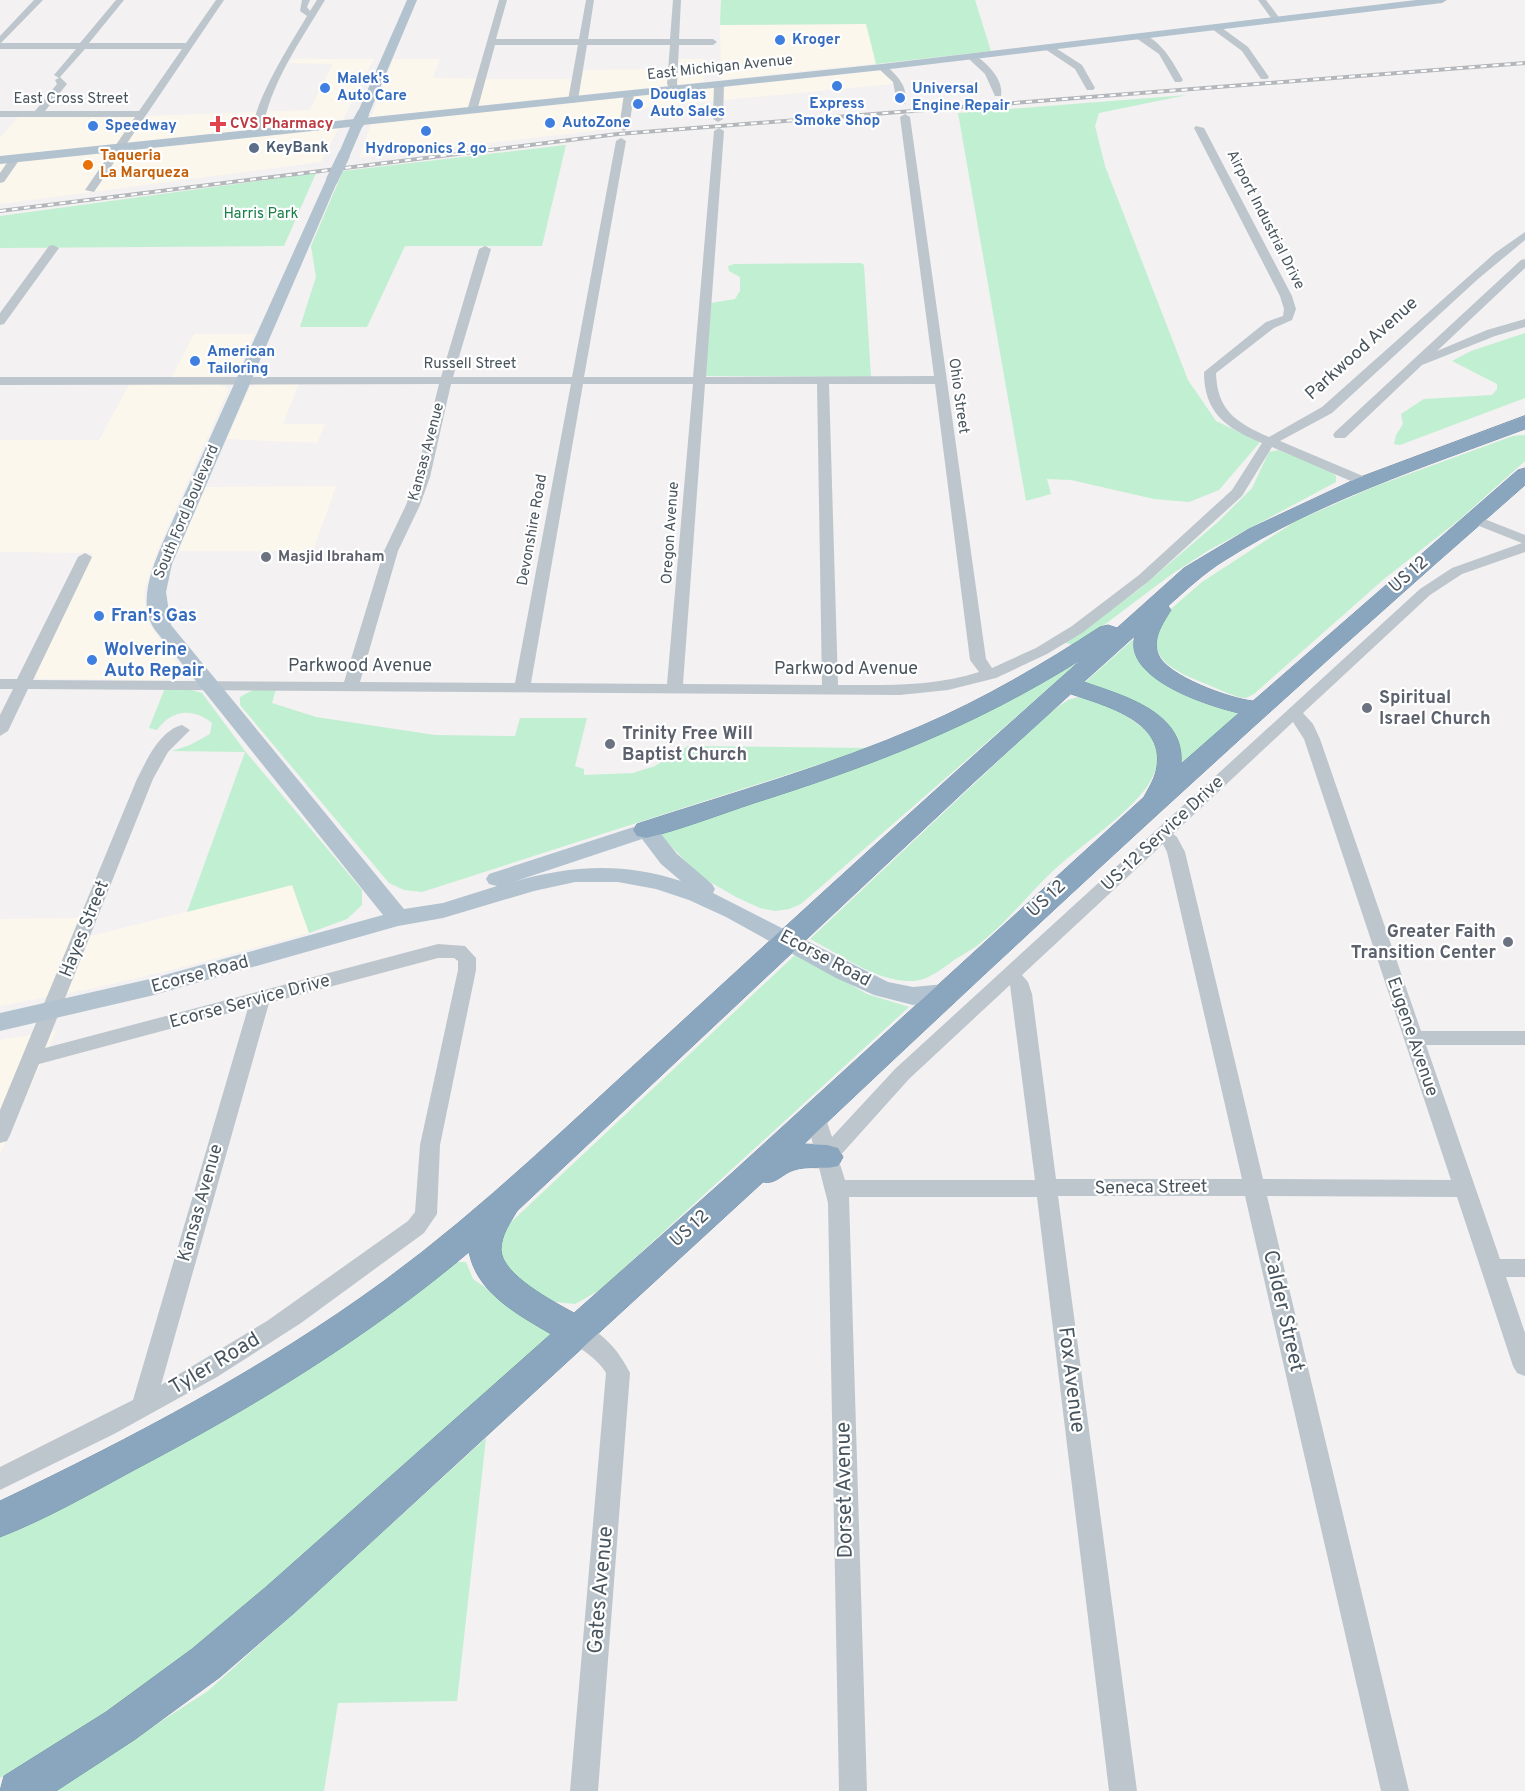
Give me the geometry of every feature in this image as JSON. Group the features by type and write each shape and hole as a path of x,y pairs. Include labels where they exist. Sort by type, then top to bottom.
{"highway":[{"path":"646,830 867,756 954,720 1044,674 1216,556 1257,533 1365,482 1520,426"},
{"name":"US 12","path":"20,1791 120,1726 206,1663 280,1600 613,1296 744,1181 945,993 1260,708 1525,474"},
{"path":"0,1520 98,1473 234,1398 363,1315 448,1250 504,1203 964,777 1070,685 1192,573"},
{"path":"1192,573 1147,629 1144,644 1148,659 1168,678 1183,685 1238,707 1260,708"},
{"path":"1070,685 1132,708 1153,720 1162,729 1170,753 1170,766 1165,783 1150,808"},
{"path":"613,1296 633,1289 782,1160 798,1155 832,1171"},
{"path":"504,1203 487,1236 484,1252 486,1263 505,1286 575,1331"}],"main road":[{"name":"South Ford Boulevard","path":"398,918 162,626 155,594 169,550 412,0"},
{"name":"East Michigan Avenue","path":"0,160 882,67 1442,0"},
{"name":"Ecorse Road","path":"398,918 411,909 646,830 669,859 710,893 714,900"},
{"name":"Ecorse Road","path":"0,1022 145,990 398,918 415,917 539,882 584,875 610,874 648,878 714,900 882,989 913,996 945,993"}],"street":[{"path":"0,41 39,0"},
{"path":"38,114 62,84 59,78 82,46 120,0"},
{"path":"90,190 220,0"},
{"path":"306,0 304,11 312,16"},
{"path":"257,133 260,112 321,0"},
{"path":"472,111 503,0"},
{"path":"573,100 590,0"},
{"path":"674,89 672,84 677,0"},
{"path":"1262,0 1277,20"},
{"path":"1215,27 1245,49 1264,77"},
{"path":"1139,36 1164,52 1178,80"},
{"path":"491,42 713,42"},
{"path":"0,46 188,46"},
{"path":"1048,47 1079,67 1090,88"},
{"path":"972,57 995,79 998,93"},
{"path":"882,67 899,83 902,102"},
{"name":"Oregon Avenue","path":"675,688 719,125 718,84"},
{"path":"624,128 629,94"},
{"name":"East Cross Street","path":"0,114 142,114"},
{"name":"Ohio Street","path":"905,117 978,660 990,675"},
{"name":"Airport Industrial Drive","path":"1199,128 1286,296 1290,309 1288,318 1270,325 1210,372 1210,389 1218,409 1228,420 1269,443 1297,452 1365,482"},
{"name":"Devonshire Road","path":"522,687 621,141"},
{"path":"0,180 15,159"},
{"name":"Parkwood Avenue","path":"0,684 830,690 933,688 990,675 1045,647 1125,594 1237,493 1249,476 1256,457 1269,443 1284,432 1325,411 1445,302 1525,235"},
{"path":"0,321 52,248"},
{"name":"Kansas Avenue","path":"351,686 391,551 413,505 423,477 446,380 485,249"},
{"path":"1340,435 1525,262"},
{"path":"1414,365 1491,333 1525,323"},
{"path":"824,380 830,690"},
{"name":"Russell Street","path":"0,381 939,380"},
{"path":"1474,519 1525,540"},
{"name":"US-12 Service Drive","path":"832,1171 902,1074 1293,713 1442,579 1473,564 1525,548"},
{"path":"0,731 85,557"},
{"name":"Eugene Avenue","path":"1293,713 1305,724 1312,739 1525,1366"},
{"name":"Hayes Street","path":"0,1135 145,779 161,749 182,730"},
{"name":"Calder Street","path":"1162,836 1171,841 1176,852 1395,1791"},
{"name":"Ecorse Service Drive","path":"31,1059 438,951 458,951 466,958 467,970 430,1145 426,1214 416,1227"},
{"name":"Fox Avenue","path":"1009,975 1021,986 1123,1791"},
{"name":"Kansas Avenue","path":"143,1407 260,1000"},
{"path":"1413,1038 1525,1038"},
{"name":"Dorset Avenue","path":"815,1113 832,1171 853,1791"},
{"name":"Seneca Street","path":"832,1171 1047,1189 1255,1187 1465,1189"},
{"name":"Tyler Road","path":"0,1479 143,1407 275,1328 416,1227"},
{"path":"1492,1268 1525,1268"},
{"name":"Gates Avenue","path":"575,1331 601,1347 613,1360 618,1373 584,1791"}],"shaded area":[{"path":"982,23 991,51 721,80 720,25"},
{"path":"292,59 374,59 321,162 0,204 0,138 18,117 148,116 310,110 333,64 290,63"},
{"path":"393,59 440,59 433,78 573,79 575,70 670,69 672,59 705,59 704,82 371,117"},
{"path":"887,70 902,83 631,109 627,127 359,158 371,124"},
{"path":"194,334 255,334 238,371 221,378 171,378"},
{"path":"130,383 218,383 229,389 157,552 144,591 146,619 178,664 179,670 174,675 161,680 39,679 34,676 93,553 0,552 0,440 99,440"},
{"path":"299,383 283,424 325,424 317,443 227,439 250,387 259,384"},
{"path":"336,486 313,551 178,551 206,487"},
{"path":"293,885 309,933 95,988 0,1006 0,919 80,918 73,936 91,936"},
{"path":"56,1031 0,1154 0,1040"}],"green space":[{"path":"721,0 975,0 991,51 876,64 866,24 720,25"},
{"path":"1187,95 1099,113 1095,126 1105,166 1188,380 1216,421 1260,442 1219,490 1189,502 1154,499 1071,480 1047,479 1051,494 1026,501 958,113"},
{"path":"566,145 542,246 405,246 367,327 300,327 316,277 311,246 343,171"},
{"name":"Harris Park","path":"316,173 284,246 0,248 0,216"},
{"path":"861,263 864,265 871,377 705,376 711,303 735,299 740,291 740,277 729,271 728,266 734,264"},
{"path":"1525,333 1525,398 1400,445 1394,444 1396,435 1403,424 1401,414 1424,399 1492,395 1497,389 1497,384 1452,361 1471,351"},
{"path":"1525,435 1525,461 1459,520 1384,579 1254,694 1246,698 1228,694 1175,669 1159,654 1156,643 1157,630 1164,615 1202,582 1296,521 1376,486 1513,436"},
{"path":"1278,450 1326,468 1336,476 1336,482 1209,550 1172,574 1076,646 1063,642 1137,591 1218,522 1252,488 1269,452"},
{"path":"1137,636 1173,686 1238,713 1181,769 1177,746 1168,725 1140,707 1083,684"},
{"path":"1079,662 801,904 789,909 775,911 760,908 698,875 659,833 989,710"},
{"path":"165,688 188,689 202,693 245,751 362,890 362,905 347,919 309,933 292,885 187,912 245,752 172,751 190,745 210,734 212,723 197,715 183,713 169,718 157,730 149,728"},
{"path":"276,689 272,703 316,717 435,735 515,736 520,718 587,718 575,766 584,769 584,775 633,773 655,766 688,746 870,748 422,892 404,890 389,883 240,705 240,697 253,690"},
{"path":"1078,697 1110,707 1145,730 1156,750 1155,772 1133,803 1055,869 993,932 977,946 936,973 914,981 887,978 873,973 810,939 1049,713 1068,700"},
{"path":"796,954 867,994 909,1007 600,1290 575,1304 547,1301 495,1261 506,1227"},
{"path":"456,1262 466,1262 473,1279 552,1334 193,1652 83,1730 0,1778 0,1537 81,1499"},
{"path":"486,1438 457,1701 338,1703 324,1791 53,1791 208,1691"}],"railway":[{"path":"0,211 618,134 1525,63"}],"place":[{"name":"Kroger","path":"780,40"},
{"name":"Express Smoke Shop","path":"837,86"},
{"name":"Malek's Auto Care","path":"325,88"},
{"name":"Universal Engine Repair","path":"900,98"},
{"name":"Douglas Auto Sales","path":"638,104"},
{"name":"AutoZone","path":"550,123"},
{"name":"CVS Pharmacy","path":"218,124"},
{"name":"Speedway","path":"93,126"},
{"name":"Hydroponics 2 go","path":"426,131"},
{"name":"KeyBank","path":"254,148"},
{"name":"Taqueria La Marqueza","path":"88,165"},
{"name":"American Tailoring","path":"195,361"},
{"name":"Masjid Ibraham","path":"266,557"},
{"name":"Fran's Gas","path":"99,616"},
{"name":"Wolverine Auto Repair","path":"92,660"},
{"name":"Spiritual Israel Church","path":"1367,708"},
{"name":"Trinity Free Will Baptist Church","path":"610,744"},
{"name":"Greater Faith Transition Center","path":"1508,942"}]}
